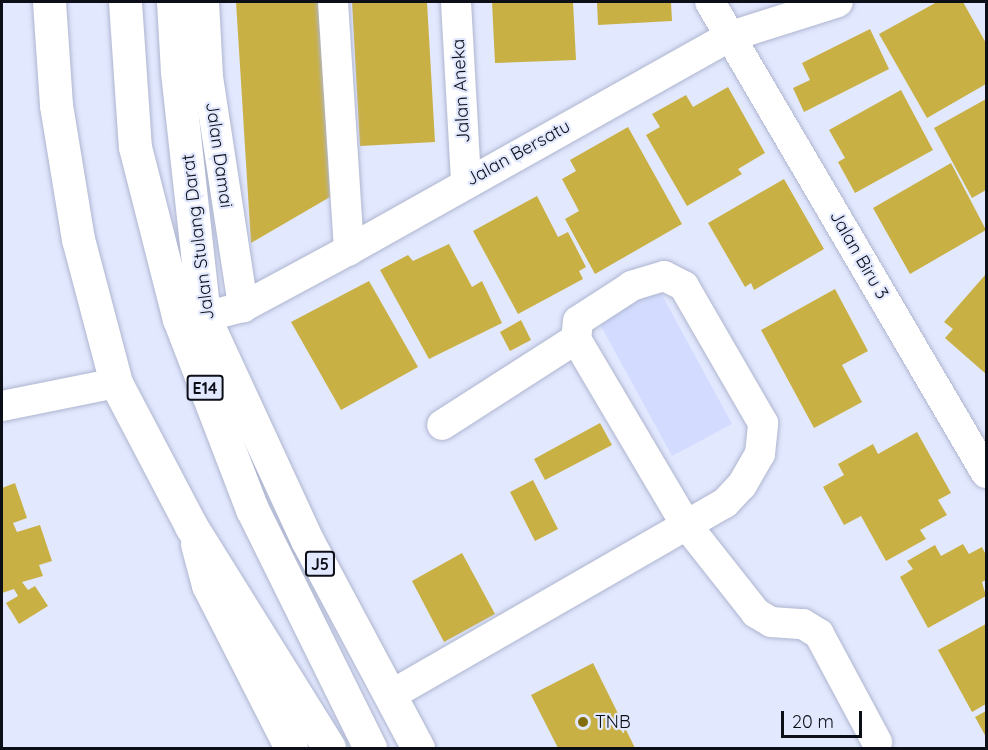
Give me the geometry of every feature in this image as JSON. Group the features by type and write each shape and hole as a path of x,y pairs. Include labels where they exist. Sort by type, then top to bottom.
{"main road":[{"path":"49,2 56,105 78,239 116,383 191,526 329,748"},
{"name":"E14","path":"125,2 135,147 179,319 252,509 370,748"},
{"name":"Jalan Stulang Darat","path":"173,2 177,72 204,317 307,540 418,748"},
{"path":"191,526 208,585 291,748"}],"street":[{"name":"Jalan Damai","path":"204,2 208,77 243,307"},
{"path":"333,2 349,250"},
{"name":"Jalan Aneka","path":"456,2 466,182"},
{"name":"Jalan Biru 3","path":"710,2 987,474"},
{"name":"Jalan Bersatu","path":"204,317 243,307 731,36 838,2"},
{"path":"391,695 685,523 725,503 742,485 760,454 763,423 684,286 664,276 632,286 578,321 576,339 685,523 756,613 771,622 803,624 819,634 877,742"},
{"path":"442,425 576,339"},
{"path":"2,406 116,383"}],"shaded area":[{"path":"656,284 732,424 672,456 596,317"}],"building":[{"path":"236,2 319,2 330,197 251,243"},
{"path":"352,2 427,2 435,142 360,146"},
{"path":"492,2 573,2 576,60 495,63"},
{"path":"597,2 671,2 672,21 598,25"},
{"path":"937,2 963,2 986,43 986,84 927,118 879,34"},
{"path":"870,29 889,69 804,112 793,88 810,80 802,63"},
{"path":"728,87 765,153 738,169 742,174 687,206 646,135 660,127 652,114 686,95 693,107"},
{"path":"901,90 933,150 855,193 838,162 845,158 829,130"},
{"path":"986,99 986,190 972,198 934,128"},
{"path":"628,127 682,224 595,274 565,219 579,211 562,179 576,171 570,160"},
{"path":"951,163 986,230 910,274 873,208"},
{"path":"784,179 824,249 754,290 751,283 745,287 708,223"},
{"path":"537,196 558,237 568,232 586,267 579,271 583,279 518,314 473,231"},
{"path":"449,244 472,287 482,281 502,323 429,359 380,270 408,255 413,261"},
{"path":"986,274 986,374 945,338 953,329 944,322"},
{"path":"369,281 418,367 341,410 291,322"},
{"path":"835,289 868,351 842,365 862,402 814,428 761,330"},
{"path":"521,320 531,340 510,351 500,332"},
{"path":"600,423 612,445 545,480 534,459"},
{"path":"917,432 951,493 938,500 947,515 920,530 926,539 886,561 861,516 844,525 823,487 844,475 838,464 873,444 878,454"},
{"path":"533,480 558,529 535,541 510,492"},
{"path":"15,483 27,518 13,523 17,532 40,525 52,561 39,565 43,576 22,582 28,590 35,586 48,606 19,624 6,603 18,596 14,589 2,593 2,488"},
{"path":"963,544 969,554 982,547 986,555 986,580 982,582 986,596 928,628 900,577 913,569 907,561 935,545 941,556"},
{"path":"462,553 495,614 444,642 412,581"},
{"path":"986,624 986,704 972,712 938,650"},
{"name":"TNB","path":"593,663 635,748 558,748 531,695"},
{"path":"986,711 986,737 975,717"}],"place":[{"name":"TNB","path":"583,722"}]}
